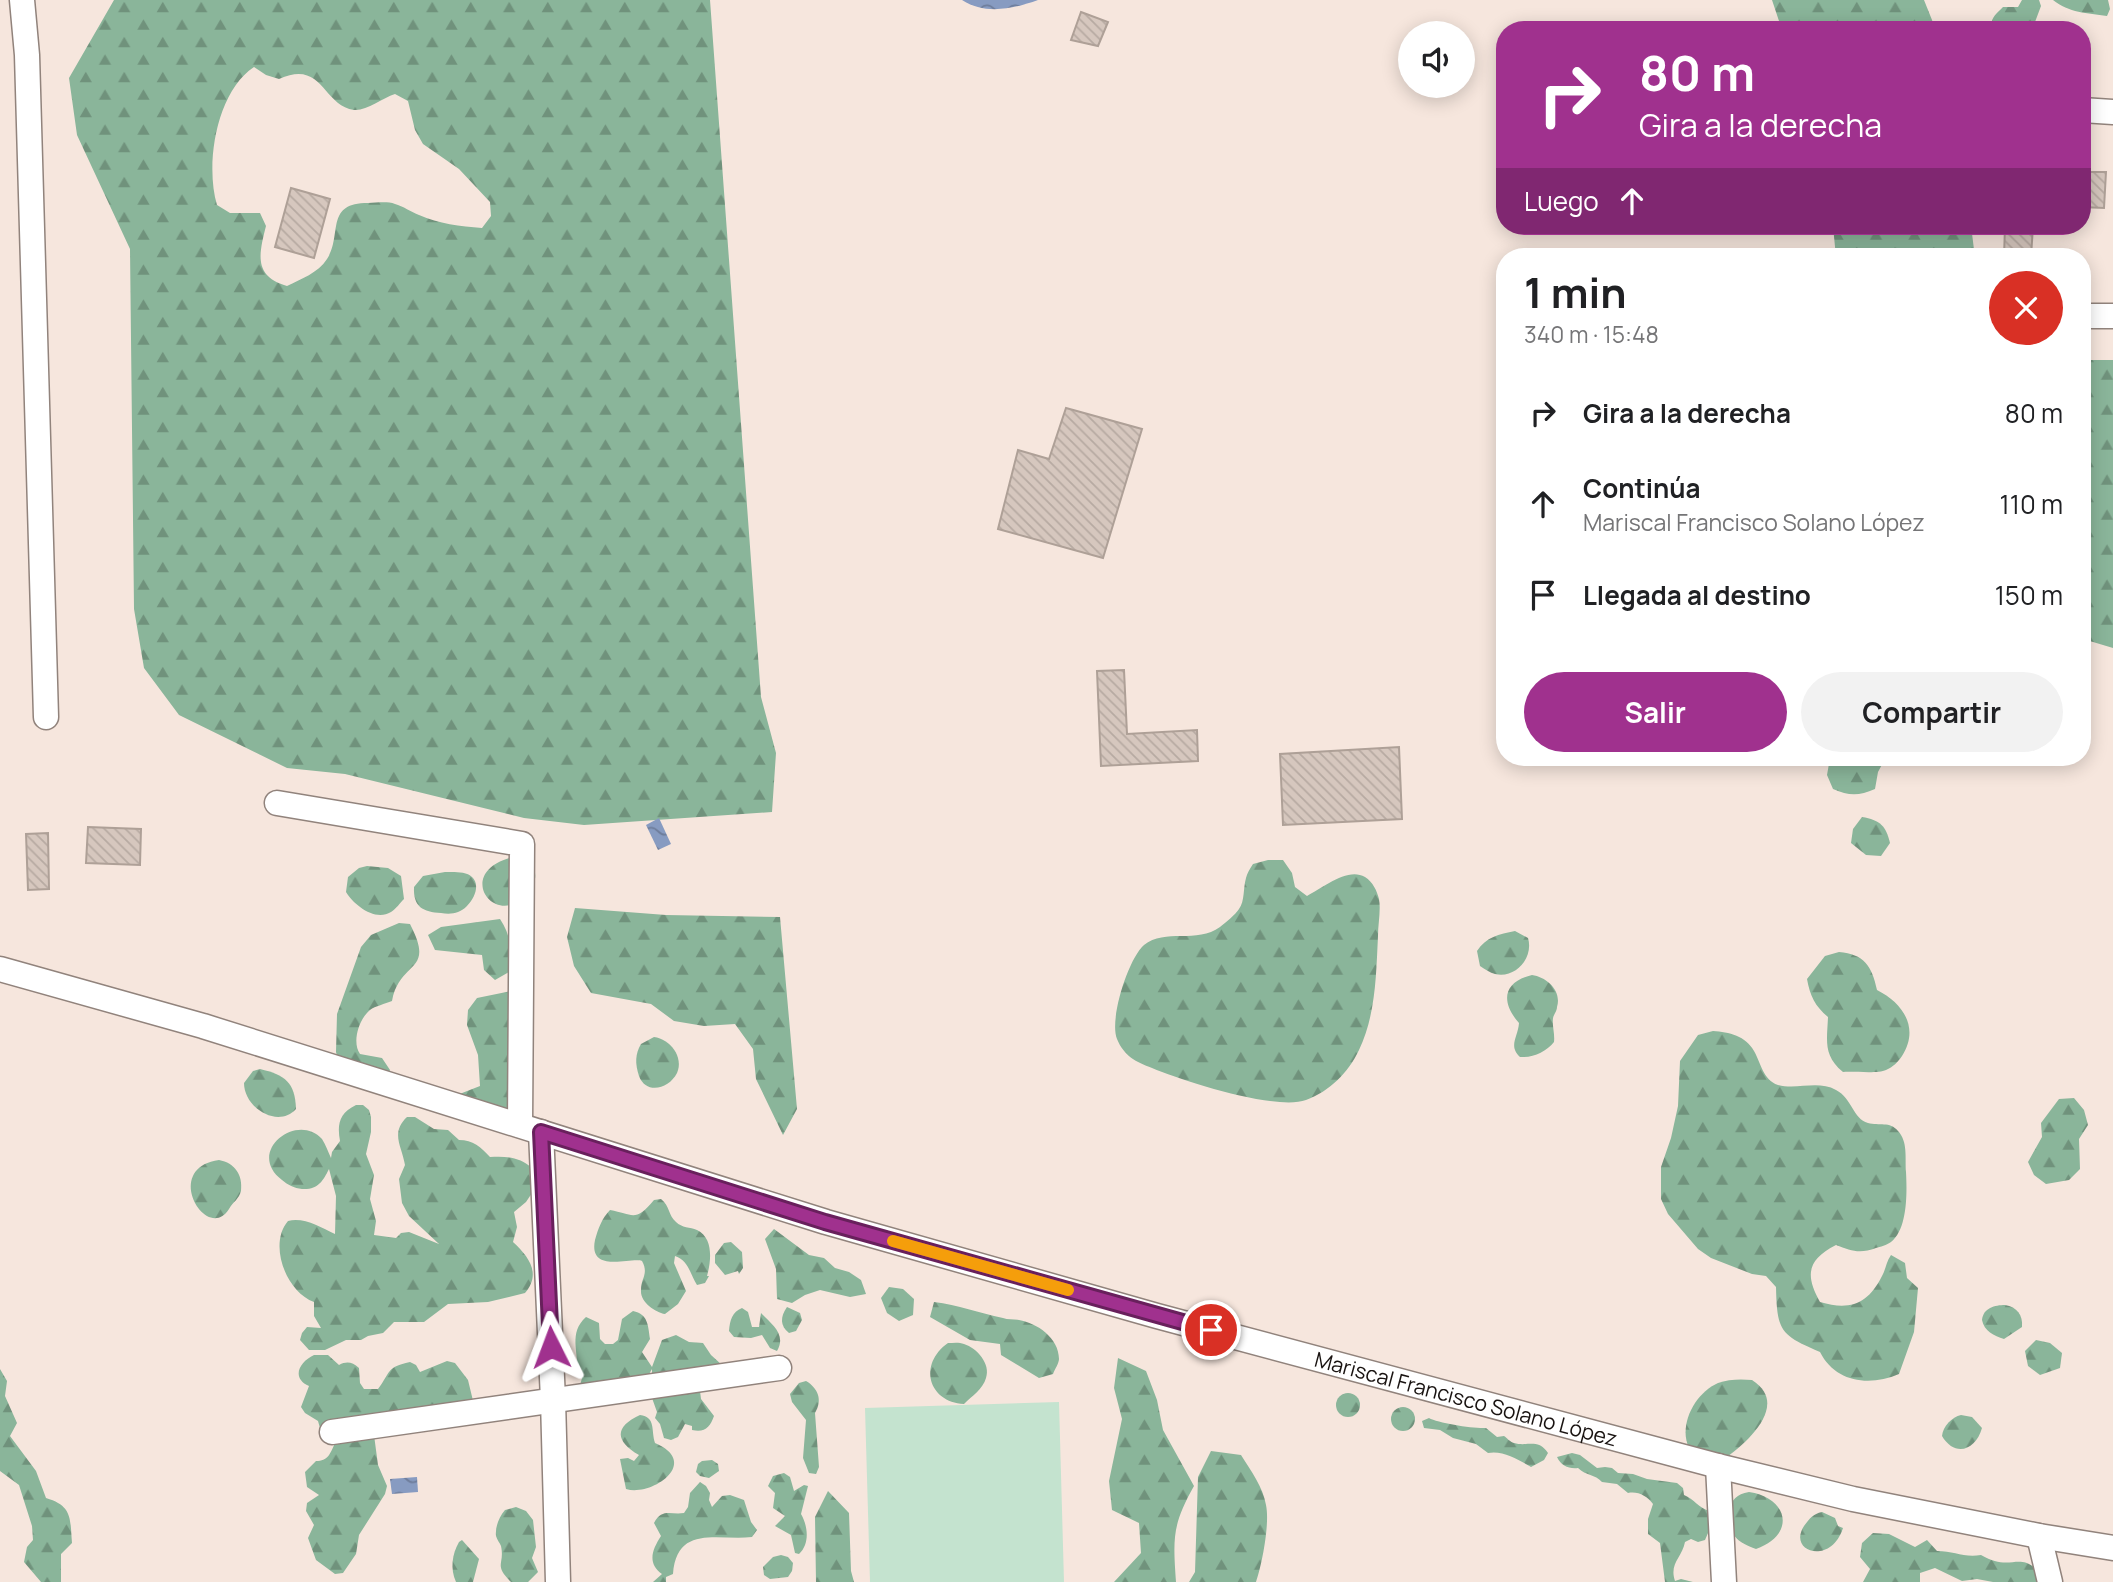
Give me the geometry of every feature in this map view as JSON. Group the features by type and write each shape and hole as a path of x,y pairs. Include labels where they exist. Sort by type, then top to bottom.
{"street":[{"path":"22,0 27,69 46,717"},
{"path":"2091,111 2113,112"},
{"path":"2091,316 2113,316"},
{"path":"277,803 522,844 530,1129 553,1400 558,1582"},
{"name":"Mariscal Francisco Solano López","path":"0,969 203,1026 825,1222 1170,1319 1718,1466 1853,1499 2113,1548"},
{"path":"332,1432 779,1368"},
{"path":"1718,1466 1724,1582"},
{"path":"2039,1536 2050,1582"}],"green space":[{"path":"114,0 710,0 761,697 776,753 772,812 584,825 524,818 345,774 287,768 179,715 144,668 134,609 130,249 77,135 69,78","holes":["254,67 279,79 294,74 305,75 314,79 343,106 354,110 395,94 408,101 415,130 423,144 459,169 490,202 491,216 482,228 434,221 392,203 354,204 340,214 332,250 323,264 287,286 276,282 268,276 261,263 266,226 260,213 230,213 217,205 212,170 217,130 230,93"]},
{"path":"1772,0 1924,0 1932,21 1779,21"},
{"path":"2022,0 2039,0 2041,6 2035,21 1992,21 2003,7 2018,7"},
{"path":"2053,0 2108,0 2110,9 2107,16 2085,13 2065,8"},
{"path":"1834,235 1972,235 1974,248 1835,248"},
{"path":"2091,360 2113,360 2113,648 2091,641"},
{"path":"1829,766 1881,766 1875,789 1864,793 1844,793 1833,789 1827,775"},
{"path":"1862,817 1878,822 1886,832 1890,843 1881,856 1866,855 1851,843 1853,829"},
{"path":"517,856 531,862 535,871 533,885 516,903 504,906 493,902 485,895 482,884 486,873 497,863"},
{"path":"1283,860 1292,873 1295,887 1307,896 1343,877 1358,875 1365,877 1372,884 1380,903 1374,994 1369,1022 1359,1050 1344,1074 1330,1086 1306,1100 1292,1102 1229,1093 1146,1066 1123,1050 1115,1030 1121,990 1132,963 1144,945 1162,937 1201,935 1220,927 1241,906 1246,876 1253,864"},
{"path":"359,868 388,868 401,876 404,899 385,915 366,911 346,892 348,877"},
{"path":"445,872 463,873 472,877 476,886 474,897 456,913 424,910 417,904 414,887 423,876"},
{"path":"575,908 666,915 780,917 797,1109 783,1135 756,1079 753,1049 735,1024 704,1026 674,1021 651,1004 591,993 574,966 567,937"},
{"path":"500,919 509,938 511,958 509,972 495,980 484,970 482,955 435,950 428,935 441,927"},
{"path":"399,923 410,924 417,940 418,959 402,978 392,1001 375,1007 366,1014 359,1025 356,1038 360,1054 382,1058 390,1070 387,1076 338,1060 337,1014 361,947 371,935"},
{"path":"1515,931 1528,938 1529,945 1525,959 1516,970 1502,975 1480,966 1477,951 1484,942"},
{"path":"1839,952 1855,955 1866,963 1877,990 1894,1002 1906,1017 1909,1026 1907,1046 1899,1060 1886,1070 1843,1072 1829,1053 1828,1017 1814,1000 1807,979 1825,956"},
{"path":"1532,975 1548,982 1557,996 1557,1008 1553,1018 1554,1042 1539,1054 1520,1057 1514,1045 1519,1023 1509,1008 1508,994 1515,983"},
{"path":"511,991 516,1118 457,1095 480,1086 478,1055 467,1025 468,1010 477,998"},
{"path":"1713,1031 1742,1038 1751,1046 1773,1083 1785,1086 1829,1087 1846,1098 1863,1121 1891,1126 1901,1135 1905,1150 1906,1199 1897,1236 1888,1244 1865,1251 1836,1245 1819,1256 1811,1276 1820,1302 1849,1305 1864,1299 1877,1286 1891,1255 1905,1263 1907,1278 1918,1288 1914,1332 1899,1374 1865,1381 1844,1376 1834,1370 1820,1352 1796,1341 1783,1330 1778,1313 1776,1287 1766,1276 1752,1274 1711,1258 1698,1249 1668,1214 1661,1199 1661,1167 1678,1106 1680,1061 1698,1035"},
{"path":"654,1037 670,1045 679,1061 673,1079 658,1088 652,1088 642,1082 636,1063 641,1044"},
{"path":"260,1069 282,1077 291,1086 296,1109 289,1115 280,1117 263,1113 250,1100 244,1083 253,1071"},
{"path":"2074,1098 2084,1110 2088,1125 2079,1139 2080,1169 2069,1180 2046,1184 2034,1175 2028,1162 2042,1137 2041,1123 2059,1099"},
{"path":"356,1105 363,1105 369,1110 371,1117 366,1154 374,1175 370,1199 376,1221 374,1235 396,1238 401,1233 409,1232 439,1244 409,1216 402,1203 399,1179 405,1165 398,1134 407,1117 415,1117 434,1129 448,1130 459,1140 476,1145 490,1157 512,1158 532,1168 534,1190 526,1202 514,1212 517,1227 513,1242 528,1259 533,1272 530,1286 525,1293 488,1302 448,1304 424,1322 394,1322 383,1333 361,1340 346,1340 325,1350 309,1350 300,1340 307,1327 321,1328 314,1316 314,1302 295,1288 283,1266 280,1254 282,1231 288,1221 300,1220 335,1234 336,1196 329,1169 316,1186 299,1189 282,1180 272,1169 269,1158 272,1147 279,1139 289,1132 300,1130 312,1132 322,1139 331,1158 340,1141 340,1120"},
{"path":"219,1160 237,1171 241,1180 241,1191 220,1217 210,1217 201,1211 194,1201 191,1188 193,1176 202,1166"},
{"path":"661,1199 676,1222 702,1234 710,1251 709,1276 705,1283 697,1285 686,1264 675,1256 674,1263 686,1291 678,1304 665,1314 653,1309 643,1299 641,1286 645,1269 642,1261 604,1261 598,1257 595,1250 599,1228 610,1210 634,1215 642,1212 654,1200"},
{"path":"774,1229 809,1255 824,1258 835,1268 849,1272 861,1280 866,1294 850,1297 820,1290 792,1303 777,1299 776,1269 765,1239"},
{"path":"731,1242 742,1252 743,1268 739,1274 738,1271 725,1275 715,1263 715,1255 724,1243"},
{"path":"889,1287 903,1289 914,1299 913,1315 899,1321 887,1313 881,1298"},
{"path":"934,1302 1026,1322 1040,1328 1051,1338 1058,1351 1059,1361 1053,1374 1039,1378 1001,1355 1000,1344 970,1340 930,1317"},
{"path":"2005,1305 2018,1312 2022,1327 2004,1339 1990,1332 1982,1320 1987,1310"},
{"path":"787,1307 800,1313 802,1320 796,1331 789,1333 782,1321"},
{"path":"742,1308 748,1312 752,1327 759,1327 761,1313 773,1325 780,1339 777,1351 770,1348 762,1335 751,1338 734,1337 729,1331 732,1317"},
{"path":"633,1311 642,1315 649,1329 650,1339 642,1352 652,1367 662,1340 676,1335 689,1342 703,1343 722,1365 700,1391 701,1399 714,1416 706,1428 700,1431 692,1430 692,1426 685,1424 678,1437 671,1440 664,1438 655,1418 657,1412 652,1398 652,1369 644,1383 578,1393 582,1378 577,1372 576,1336 581,1323 586,1317 599,1323 600,1339 605,1344 613,1344 618,1340 622,1319"},
{"path":"2036,1340 2050,1343 2062,1353 2060,1368 2040,1375 2028,1366 2025,1351"},
{"path":"948,1343 962,1343 974,1349 987,1367 982,1386 964,1404 942,1397 931,1381 933,1361"},
{"path":"314,1355 328,1355 339,1365 352,1363 359,1368 360,1383 364,1389 378,1389 390,1371 402,1364 410,1362 416,1365 420,1372 447,1361 455,1363 468,1380 475,1409 374,1435 378,1465 387,1486 385,1494 359,1535 356,1554 343,1573 335,1574 316,1560 308,1538 314,1525 306,1511 307,1503 319,1495 307,1487 305,1472 316,1461 328,1456 335,1443 322,1435 318,1421 301,1407 309,1386 300,1379 299,1370 304,1362"},
{"path":"1118,1358 1146,1371 1157,1400 1163,1430 1194,1486 1181,1511 1176,1532 1176,1582 1114,1582 1141,1553 1139,1523 1112,1510 1109,1481 1122,1419 1114,1388"},
{"path":"0,1369 7,1381 5,1396 17,1423 10,1436 36,1471 46,1498 61,1505 68,1514 72,1543 61,1554 61,1582 41,1582 24,1562 27,1547 33,1540 32,1526 19,1485 0,1471"},
{"path":"1752,1380 1763,1390 1767,1400 1766,1411 1761,1422 1744,1443 1724,1459 1689,1448 1686,1439 1687,1420 1702,1394 1718,1383"},
{"path":"806,1381 814,1387 819,1399 815,1413 819,1467 816,1474 809,1473 803,1458 806,1420 792,1402 790,1394 799,1383"},
{"path":"1348,1393 1359,1400 1360,1405 1353,1416 1348,1417 1337,1410 1336,1405 1343,1394"},
{"path":"1059,1402 1064,1582 870,1582 865,1408"},
{"path":"1403,1407 1412,1410 1415,1419 1412,1428 1403,1431 1394,1428 1391,1419 1394,1410"},
{"path":"640,1415 651,1421 655,1443 668,1451 674,1460 673,1468 668,1476 648,1488 626,1489 620,1459 628,1458 634,1461 639,1455 625,1445 621,1434 626,1424"},
{"path":"1961,1415 1972,1417 1982,1428 1975,1442 1959,1449 1947,1443 1942,1436 1948,1422"},
{"path":"1429,1418 1486,1428 1497,1437 1504,1436 1519,1444 1536,1444 1548,1453 1544,1460 1531,1467 1505,1454 1488,1453 1476,1444 1453,1438 1440,1430 1424,1428 1422,1421"},
{"path":"1211,1451 1241,1455 1262,1492 1267,1513 1266,1533 1256,1582 1189,1582 1195,1572 1198,1477"},
{"path":"1572,1453 1580,1455 1597,1468 1612,1468 1618,1473 1677,1483 1683,1488 1684,1495 1709,1511 1711,1526 1705,1540 1698,1542 1691,1539 1685,1542 1675,1565 1675,1581 1681,1579 1693,1582 1665,1582 1660,1543 1648,1534 1648,1519 1653,1504 1651,1501 1639,1493 1628,1493 1617,1484 1602,1482 1578,1468 1566,1466 1557,1457"},
{"path":"712,1460 718,1464 719,1471 709,1478 696,1472 702,1461"},
{"path":"784,1473 790,1477 794,1491 804,1485 808,1486 801,1514 806,1540 799,1554 795,1553 791,1535 775,1526 785,1516 773,1508 775,1493 768,1486 773,1476"},
{"path":"700,1482 710,1493 712,1507 722,1496 730,1495 744,1500 751,1522 757,1530 752,1537 713,1537 691,1541 682,1548 676,1558 673,1574 666,1577 666,1582 653,1582 662,1574 654,1565 652,1556 661,1536 654,1523 663,1514 684,1513 688,1507 690,1493"},
{"path":"828,1491 849,1513 851,1571 854,1582 816,1582 815,1517"},
{"path":"1749,1492 1773,1501 1782,1518 1782,1526 1777,1535 1769,1543 1756,1549 1734,1535 1727,1510 1735,1498"},
{"path":"516,1507 526,1511 533,1520 536,1547 532,1558 538,1572 528,1582 511,1582 501,1568 502,1552 496,1536 497,1526 505,1510"},
{"path":"1822,1512 1835,1518 1838,1526 1843,1528 1837,1540 1829,1547 1813,1551 1801,1543 1800,1535 1810,1519"},
{"path":"1873,1533 1889,1534 1915,1547 1927,1540 1937,1551 1981,1555 2002,1562 2023,1562 2038,1571 2047,1582 1993,1582 1977,1579 1962,1581 1935,1568 1920,1573 1920,1582 1863,1582 1870,1569 1860,1557 1862,1543"},
{"path":"462,1540 479,1559 473,1582 456,1582 454,1577 453,1557"},
{"path":"773,1557 788,1557 793,1563 792,1571 788,1577 770,1579 764,1575 763,1567"}],"water":[{"path":"962,0 1038,0 1019,6 990,9 980,8"},
{"path":"659,818 671,844 658,850 646,825"},
{"path":"417,1477 418,1492 392,1494 390,1479"}],"building":[{"path":"1081,12 1108,22 1098,46 1071,40"},
{"path":"2091,172 2106,172 2104,208 2091,207"},
{"path":"291,188 330,199 314,258 275,247"},
{"path":"2005,235 2032,235 2032,248 2004,248"},
{"path":"1066,408 1142,429 1103,558 998,529 1018,450 1049,459"},
{"path":"1124,670 1127,734 1197,730 1198,761 1101,766 1097,671"},
{"path":"1399,747 1402,819 1283,825 1280,754"},
{"path":"88,827 141,829 140,865 86,863"},
{"path":"48,833 49,889 28,890 26,834"}],"slow traffic":[{"path":"893,1241 1068,1290"}],"route":[{"path":"551,1347 541,1132 825,1222 1211,1330"}]}
